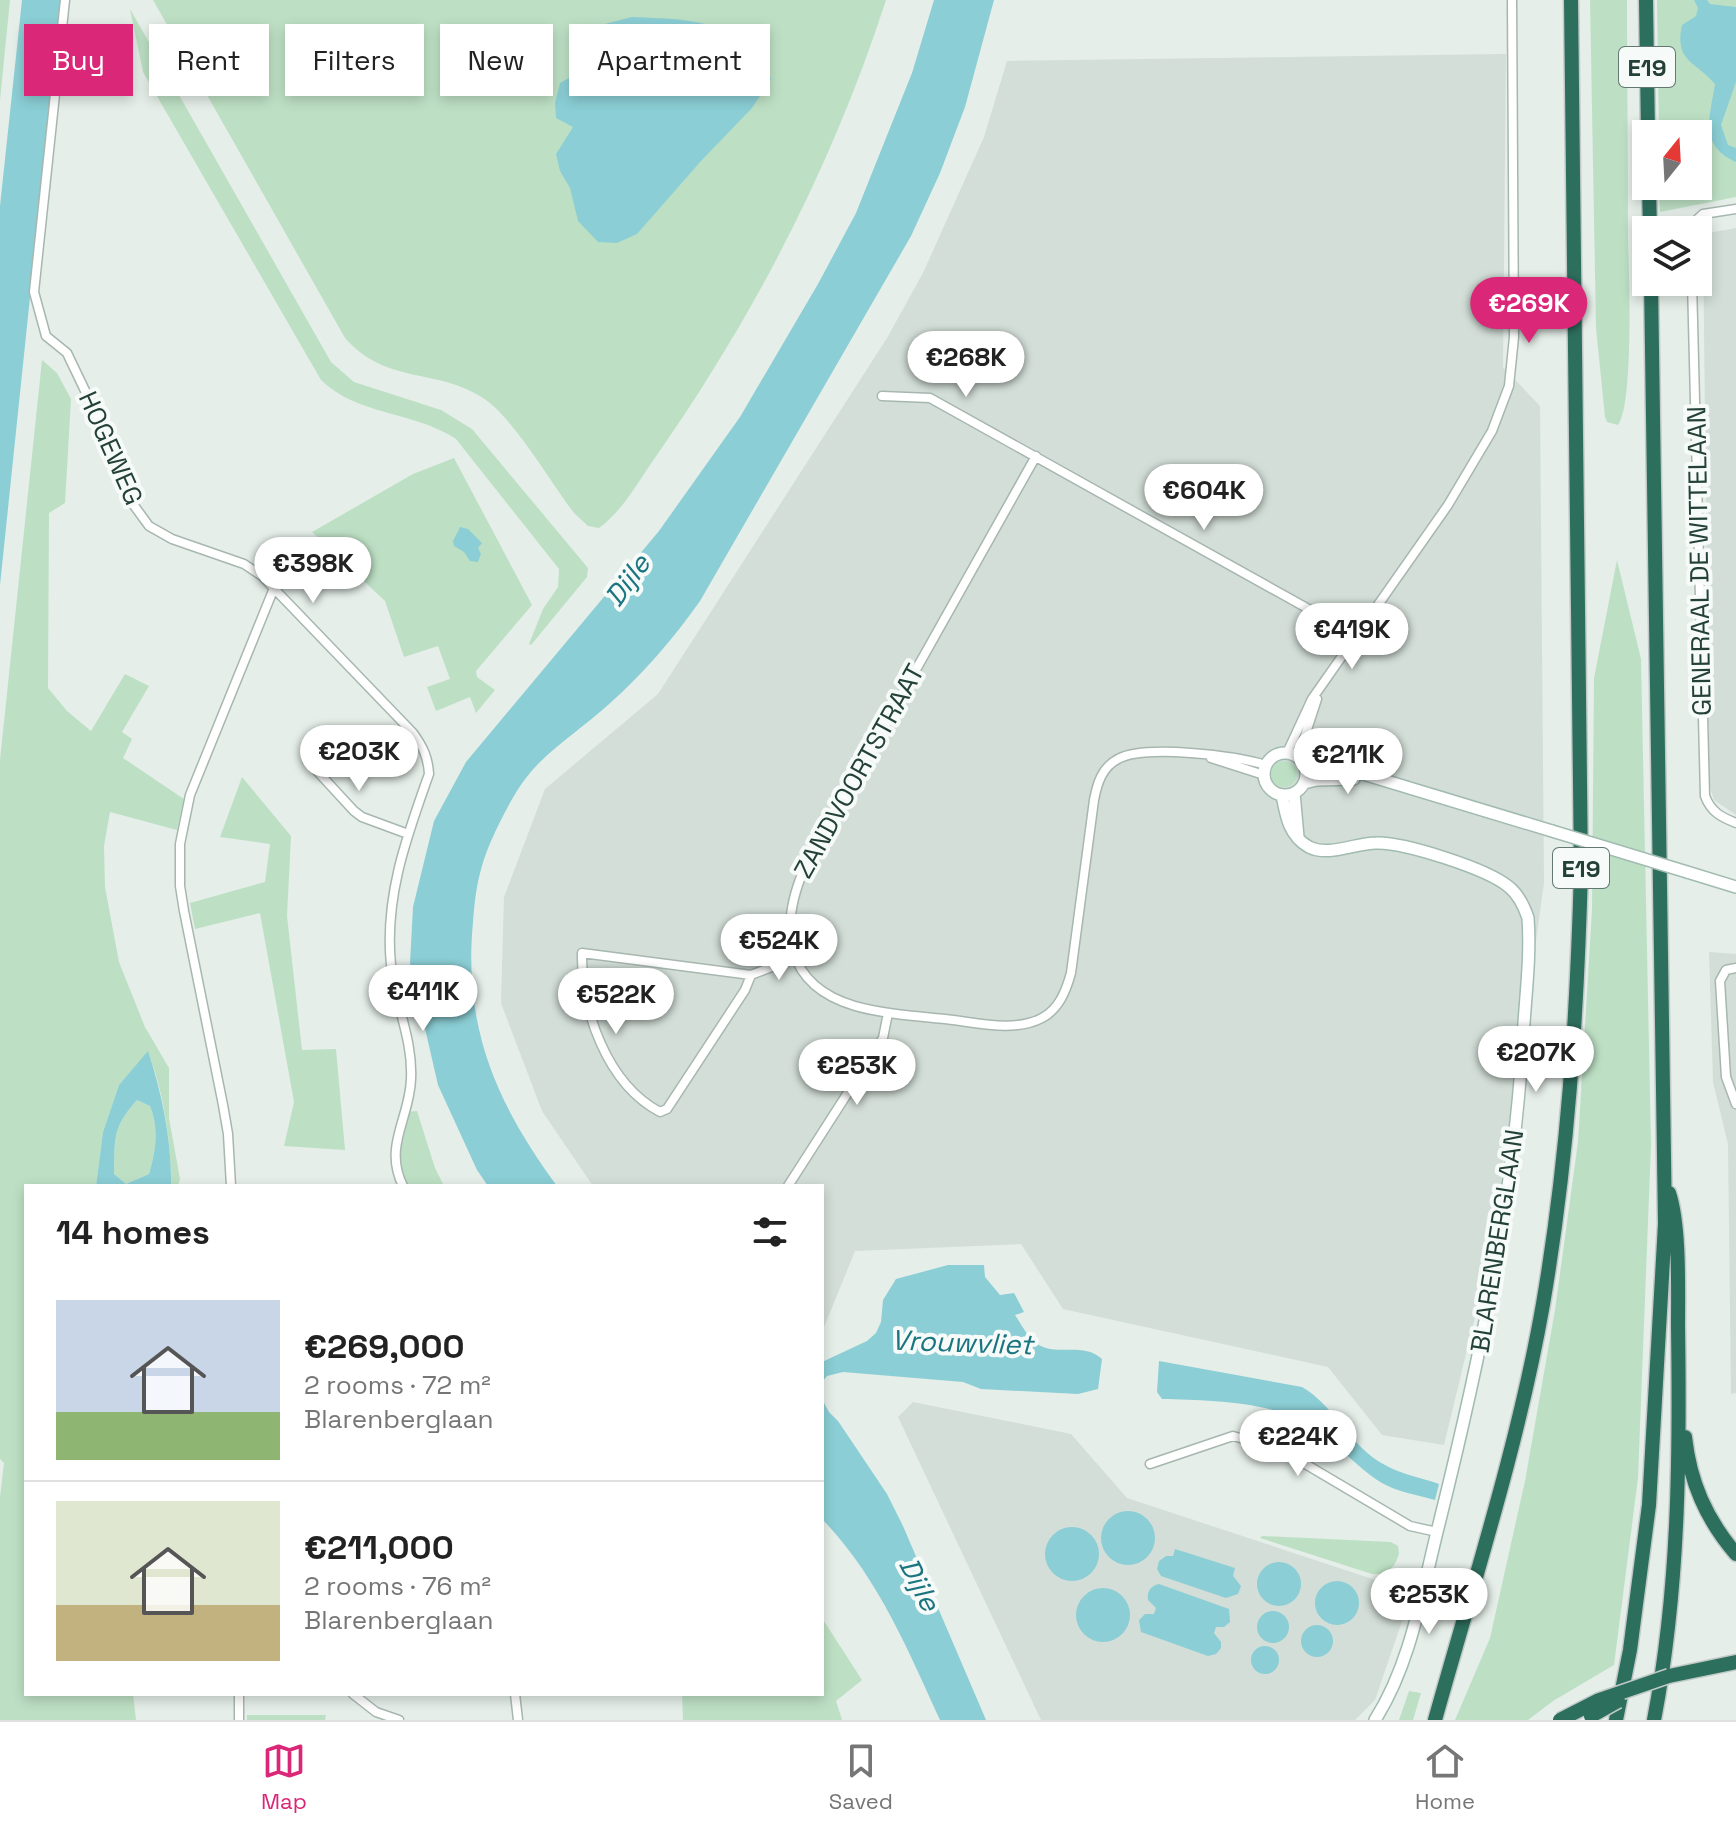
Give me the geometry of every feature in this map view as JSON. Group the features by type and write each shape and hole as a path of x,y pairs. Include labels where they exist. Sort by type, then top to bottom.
{"highway":[{"name":"E19","path":"1435,1720 1488,1535 1543,1306 1565,1159 1577,1009 1581,870 1571,0"},
{"name":"E19","path":"1646,0 1648,120"},
{"path":"1616,1720 1630,1650 1649,1505 1660,1335 1665,1181 1651,296"},
{"path":"1654,1720 1666,1656 1676,1537 1678,1361 1675,1210 1665,1181"},
{"path":"1675,1244 1683,1250 1684,1424 1689,1466 1700,1500 1715,1527 1736,1554"},
{"path":"1560,1720 1599,1700 1669,1676 1736,1662"},
{"path":"1584,1720 1669,1676"}],"street":[{"name":"HOGEWEG","path":"65,0 34,292 46,336 67,353 113,449 130,500 149,526 172,539 254,569 389,707 425,750 429,774 398,868 389,921 391,967 411,1055 411,1083 395,1149 397,1174 402,1184"},
{"path":"1293,755 1322,687 1471,469 1492,431 1509,386 1514,337 1512,0"},
{"path":"1701,216 1736,209"},
{"name":"GENERAAL DE WITTELAAN","path":"1692,296 1705,796 1710,808 1736,823"},
{"path":"882,396 930,398 1357,636"},
{"name":"ZANDVOORTSTRAAT","path":"795,958 789,920 794,892 804,869 1036,456"},
{"path":"231,1184 228,1134 180,886 180,844 190,795 274,588"},
{"path":"751,975 745,990 667,1109 660,1112 641,1101 603,1048 588,1007 582,953 751,975 795,958 807,977 823,991 852,1005 888,1013 1009,1025 1031,1022 1049,1013 1066,990 1098,781 1107,767 1131,755 1163,752 1206,756 1265,770"},
{"path":"1379,779 1317,780 1304,783 1288,794 1268,786 1265,770 1274,755 1293,755 1306,770 1360,773 1736,887"},
{"path":"307,760 362,817 408,834"},
{"path":"1304,783 1306,770"},
{"name":"BLARENBERGLAAN","path":"1288,794 1288,823 1292,833 1311,848 1319,851 1389,843 1431,853 1505,883 1518,896 1528,918 1521,1072 1498,1259 1473,1389 1401,1669 1375,1720"},
{"path":"1736,968 1726,970 1720,981 1726,1077 1736,1105"},
{"path":"789,1184 883,1038 888,1013"},
{"path":"1150,1464 1233,1436 1280,1449 1410,1526 1437,1532"},
{"path":"239,1696 239,1720"},
{"path":"356,1696 376,1712 399,1720"},
{"path":"515,1696 518,1720"}],"shaded area":[{"path":"1506,54 1503,367 1540,406 1544,883 1496,1230 1444,1445 1382,1435 1328,1367 1063,1309 1021,1244 855,1251 824,1327 824,1184 592,1184 542,1111 501,1003 504,897 545,789 658,694 887,338 923,273 984,137 1007,61"},
{"path":"1736,228 1736,815 1714,800 1709,784 1704,296 1712,296 1712,232"},
{"path":"1709,952 1736,954 1736,1393 1731,1394 1728,1144 1713,1082"},
{"path":"913,1402 1071,1434 1127,1498 1412,1592 1375,1700 1355,1720 1041,1720 898,1417"}],"green space":[{"path":"0,0 10,0 0,100"},
{"path":"153,0 886,0 817,177 760,290 639,482 624,503 599,528 588,526 574,513 519,435 483,398 448,383 378,363 345,338 208,96 269,96 269,24 167,24"},
{"path":"1590,0 1627,0 1629,336 1626,392 1618,425 1607,422 1605,417 1596,328"},
{"path":"1657,0 1736,0 1736,197 1660,212 1660,200 1712,200 1712,120 1659,120"},
{"path":"130,9 149,42 149,82 143,72"},
{"path":"157,96 180,96 331,362 354,382 441,410 472,429 588,568 587,577 531,645 543,609 558,587 559,569 456,439 422,423 352,400 321,380"},
{"path":"42,360 57,373 71,399 65,503 49,513 48,688 67,711 91,731 125,674 149,686 122,732 132,739 123,758 184,799 177,830 110,812 104,846 105,887 119,962 145,1027 169,1068 169,1118 179,1184 171,1184 166,1118 148,1052 119,1085 103,1132 96,1184 24,1184 24,1696 133,1696 136,1720 0,1720 0,1497 4,1463 0,1459 0,760"},
{"path":"454,458 532,605 476,671 477,677 495,690 476,713 470,697 436,711 427,687 450,679 438,646 404,657 385,601 312,532 413,474"},
{"path":"1617,560 1641,659 1651,1145 1638,1478 1614,1665 1553,1701 1528,1720 1455,1720 1490,1638 1525,1481 1555,1310 1578,1142 1592,910 1594,678"},
{"path":"1284,761 1293,765 1297,774 1293,783 1284,787 1275,783 1271,774 1275,765"},
{"path":"242,777 291,836 287,916 302,1050 336,1049 345,1150 284,1146 294,1102 260,913 195,929 190,903 265,882 270,844 220,837"},
{"path":"137,1100 150,1106 155,1123 155,1148 149,1174 126,1184 114,1174 115,1142 123,1118"},
{"path":"417,1111 443,1184 405,1184 397,1161 407,1112"},
{"path":"1260,1538 1391,1542 1398,1546 1399,1554 1390,1570 1372,1574"},
{"path":"824,1621 862,1680 836,1701 842,1720 683,1720 682,1696 824,1696"},
{"path":"1409,1691 1421,1693 1413,1720 1399,1720"},
{"path":"247,1715 326,1715 325,1720 247,1720"}],"water":[{"path":"22,0 61,0 58,24 24,24 24,96 51,96 0,585 0,206"},
{"name":"Dijle","path":"934,0 994,0 965,107 940,173 911,236 700,601 633,681 547,755 521,784 488,849 478,883 471,960 479,1030 501,1094 535,1155 556,1184 487,1184 477,1170 438,1085 410,963 413,907 434,821 466,762 659,531 740,417 856,213 912,73"},
{"path":"1694,0 1736,7 1736,82 1721,125 1728,145 1736,148 1736,162 1724,155 1712,141 1712,120 1709,119 1715,84 1688,60 1681,47 1682,25 1696,16 1698,8"},
{"path":"632,17 704,24 605,24"},
{"path":"569,78 569,96 760,96 637,234 617,243 598,242 578,221 570,188 560,171 556,154 573,127 556,118 555,103 560,83"},
{"path":"460,527 468,529 482,543 478,548 481,554 478,562 470,561 464,552 454,546 453,541"},
{"path":"148,1051 165,1118 171,1184 126,1184 96,1184 103,1132 119,1085","holes":["137,1100 150,1106 155,1123 156,1140 149,1174 126,1184 114,1174 116,1134 123,1118"]},
{"name":"Vrouwvliet","path":"948,1265 984,1265 985,1277 1000,1295 1014,1293 1024,1312 1015,1315 1036,1343 1053,1349 1089,1352 1102,1359 1098,1389 1078,1394 981,1389 963,1382 843,1372 824,1380 824,1361 867,1341 876,1333 881,1322 883,1300 896,1279"},
{"path":"1159,1361 1302,1387 1324,1405 1373,1458 1398,1471 1439,1484 1435,1500 1382,1483 1316,1429 1291,1416 1236,1403 1162,1399 1157,1392"},
{"name":"Dijle","path":"824,1403 887,1494 986,1720 940,1720 890,1614 842,1541 824,1521"},
{"path":"1128,1511 1147,1519 1155,1538 1147,1557 1128,1565 1109,1557 1101,1538 1109,1519"},
{"path":"1072,1527 1091,1535 1099,1554 1091,1573 1072,1581 1053,1573 1045,1554 1053,1535"},
{"path":"1175,1549 1235,1568 1233,1576 1241,1586 1238,1594 1226,1598 1161,1576 1157,1569 1159,1561 1173,1556"},
{"path":"1279,1562 1295,1568 1301,1584 1295,1600 1279,1606 1263,1600 1257,1584 1263,1568"},
{"path":"1337,1581 1353,1587 1359,1603 1353,1619 1337,1625 1321,1619 1315,1603 1321,1587"},
{"path":"1159,1584 1229,1609 1230,1622 1224,1627 1216,1627 1214,1633 1221,1642 1216,1654 1208,1656 1141,1632 1139,1620 1145,1614 1154,1614 1156,1608 1148,1600 1149,1592"},
{"path":"1103,1588 1122,1596 1130,1615 1122,1634 1103,1642 1084,1634 1076,1615 1084,1596"},
{"path":"1273,1611 1284,1616 1289,1627 1284,1638 1273,1643 1262,1638 1257,1627 1262,1616"},
{"path":"1317,1625 1328,1630 1333,1641 1328,1652 1317,1657 1306,1652 1301,1641 1306,1630"},
{"path":"1265,1646 1275,1650 1279,1660 1275,1670 1265,1674 1255,1670 1251,1660 1255,1650"}]}
